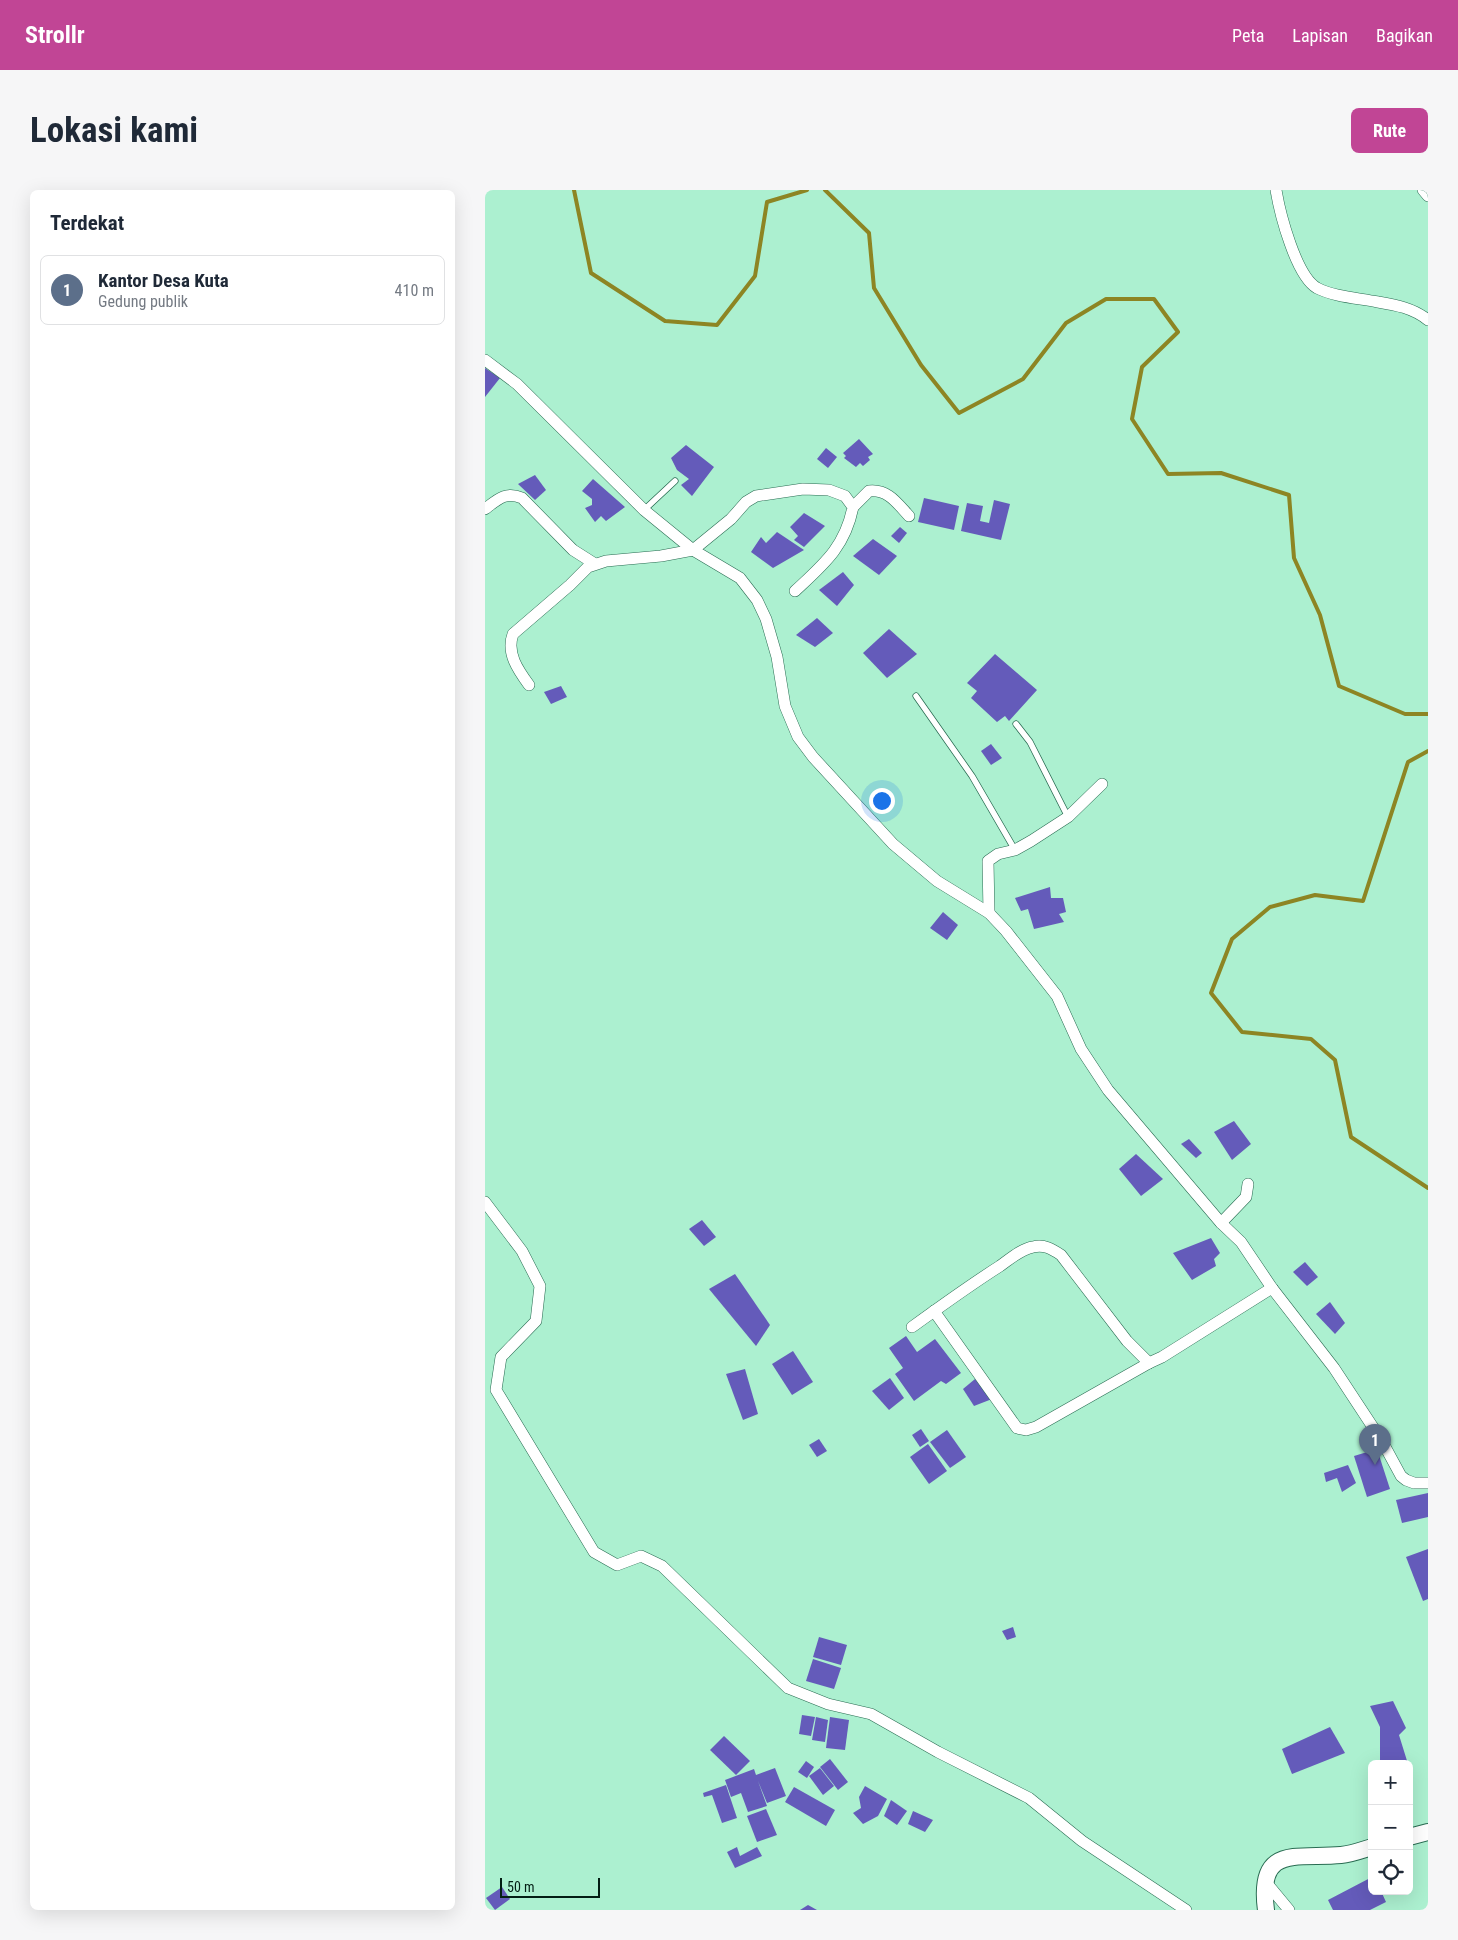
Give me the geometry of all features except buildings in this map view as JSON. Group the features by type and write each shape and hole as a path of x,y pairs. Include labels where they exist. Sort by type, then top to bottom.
{"main road":[{"path":"1413,1836 1428,1832"},
{"path":"1266,1910 1263,1891 1265,1882 1269,1872 1283,1859 1294,1856 1343,1855 1368,1848"}],"street":[{"path":"1276,190 1283,223 1304,275 1311,283 1329,293 1407,308 1428,320"},
{"path":"1423,190 1428,196"},
{"path":"485,360 517,384 644,510 693,550 740,578 757,600 766,619 777,657 785,706 798,737 813,757 893,844 937,881 989,913 1006,931 1057,996 1081,1049 1108,1090 1221,1223 1241,1242 1272,1288 1334,1368 1382,1441 1401,1476 1414,1483 1428,1483"},
{"path":"529,685 518,669 511,652 510,643 513,634 570,586 589,567 595,564 693,550 731,519 746,502 763,493 803,489 829,490 845,496 853,507"},
{"path":"795,591 827,561 843,539 853,507 869,490 879,491 891,496 909,516"},
{"path":"485,510 500,497 513,494 522,498 573,550 595,564"},
{"path":"989,913 988,861 998,854 1015,850 1068,817 1102,784"},
{"path":"1221,1223 1246,1197 1248,1184"},
{"path":"485,1202 522,1251 540,1286 536,1321 501,1357 496,1390 595,1552 617,1564 641,1556 662,1566 788,1688 828,1704 871,1714 938,1752 1029,1798 1083,1840 1186,1910"},
{"path":"912,1327 975,1281 1021,1252 1032,1247 1043,1246 1061,1255 1127,1341 1149,1363"},
{"path":"934,1311 1017,1428 1026,1430 1036,1427 1162,1357 1272,1288"},
{"path":"1265,1882 1289,1910"}],"lane":[{"path":"644,510 675,480"},
{"path":"916,696 972,776 1015,850"},
{"path":"1016,724 1029,742 1068,817"}],"waterway":[{"path":"574,190 591,273 665,321 717,325 755,276 767,202 807,190"},
{"path":"825,190 869,233 874,288 921,365 959,413 1023,379 1066,323 1106,299 1154,299 1178,332 1142,367 1132,419 1168,474 1221,473 1289,495 1294,558 1320,615 1339,686 1405,714 1428,714"},
{"path":"1428,751 1408,762 1363,901 1315,895 1270,907 1232,939 1211,993 1242,1032 1311,1039 1335,1060 1351,1137 1428,1188"}],"place":[{"name":"Kantor Desa Kuta","path":"1375,1465"}]}
